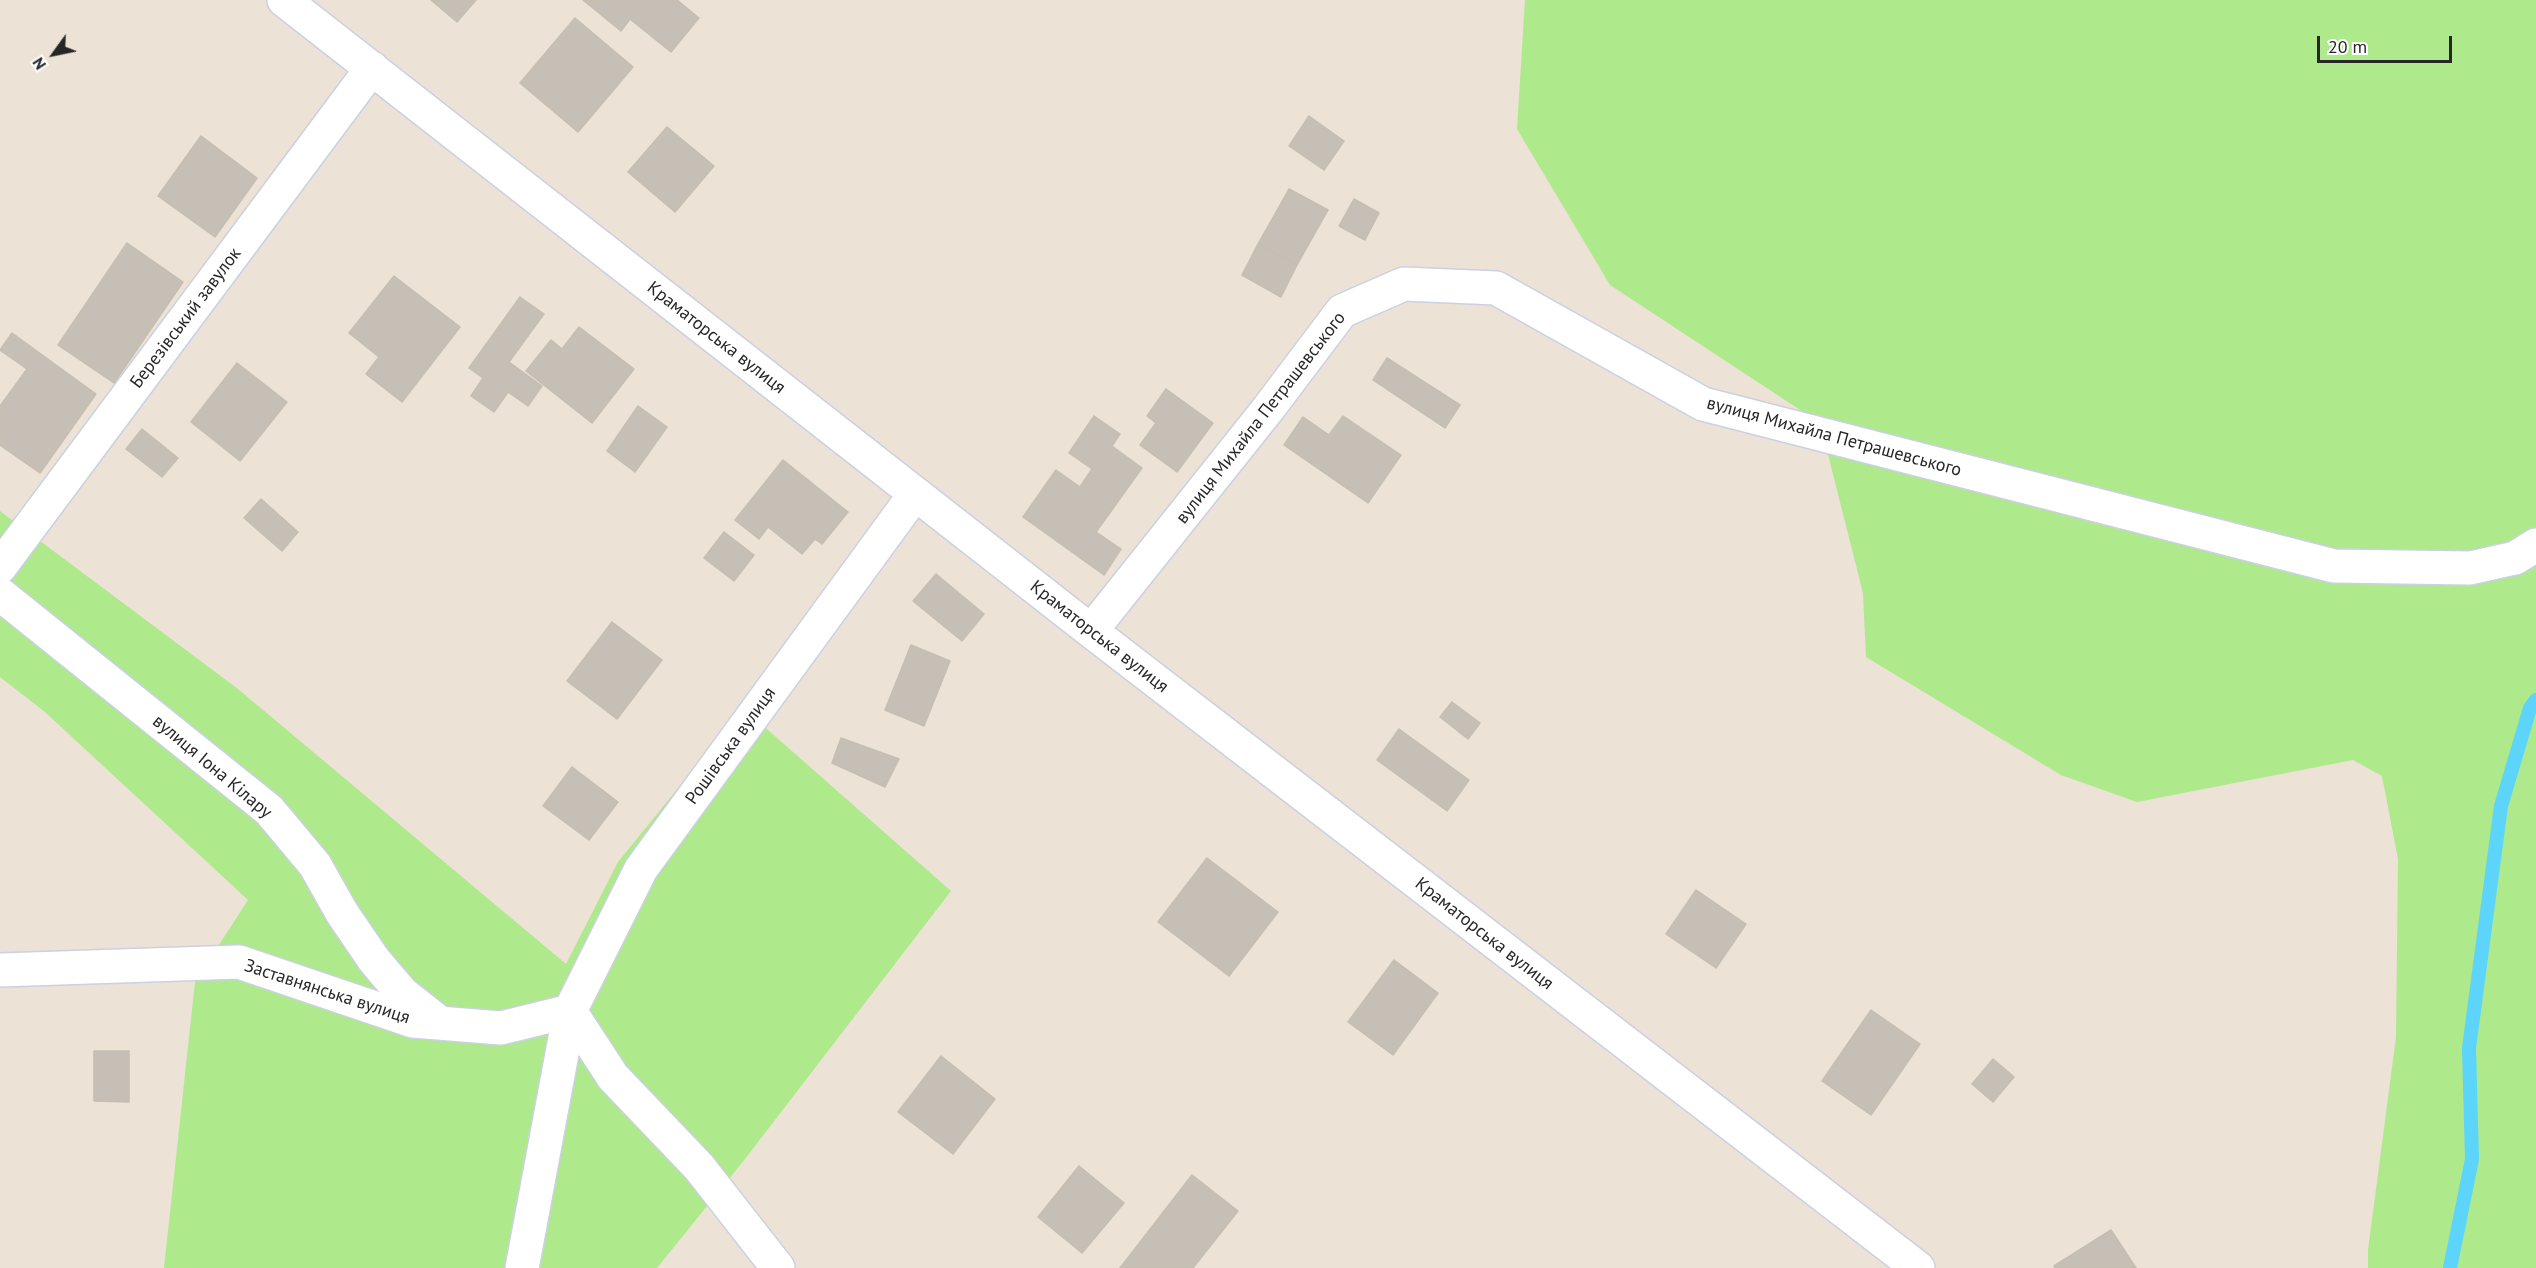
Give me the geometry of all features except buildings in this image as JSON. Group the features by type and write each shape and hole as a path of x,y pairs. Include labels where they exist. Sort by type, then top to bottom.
{"street":[{"name":"Краматорська вулиця","path":"284,0 1091,631 1918,1268"},
{"name":"Березівський завулок","path":"0,567 372,68"},
{"name":"вулиця Михайла Петрашевського","path":"1091,631 1268,410 1342,311 1404,284 1496,288 1702,404 2334,566 2470,568 2515,558 2536,545"},
{"name":"Рошівська вулиця","path":"570,1011 641,869 915,494"},
{"name":"вулиця Іона Кілару","path":"0,594 268,810 315,865 342,913 374,960 402,993 440,1023"},
{"name":"Заставнянська вулиця","path":"0,970 239,962 413,1021 501,1028 570,1011"},
{"path":"522,1268 570,1011"},
{"path":"570,1011 614,1077 699,1167 778,1268"}],"green space":[{"path":"1525,0 2536,0 2536,1268 2368,1268 2368,1250 2396,1037 2398,859 2382,776 2353,760 2137,802 2061,775 1866,657 1863,593 1820,423 1610,285 1517,129"},
{"path":"0,511 238,689 566,964 618,862 743,708 951,891 745,1159 657,1268 164,1268 195,982 248,900 45,712 0,677"}],"waterway":[{"path":"2450,1268 2472,1159 2469,1048 2501,806 2530,708 2536,700"}]}
